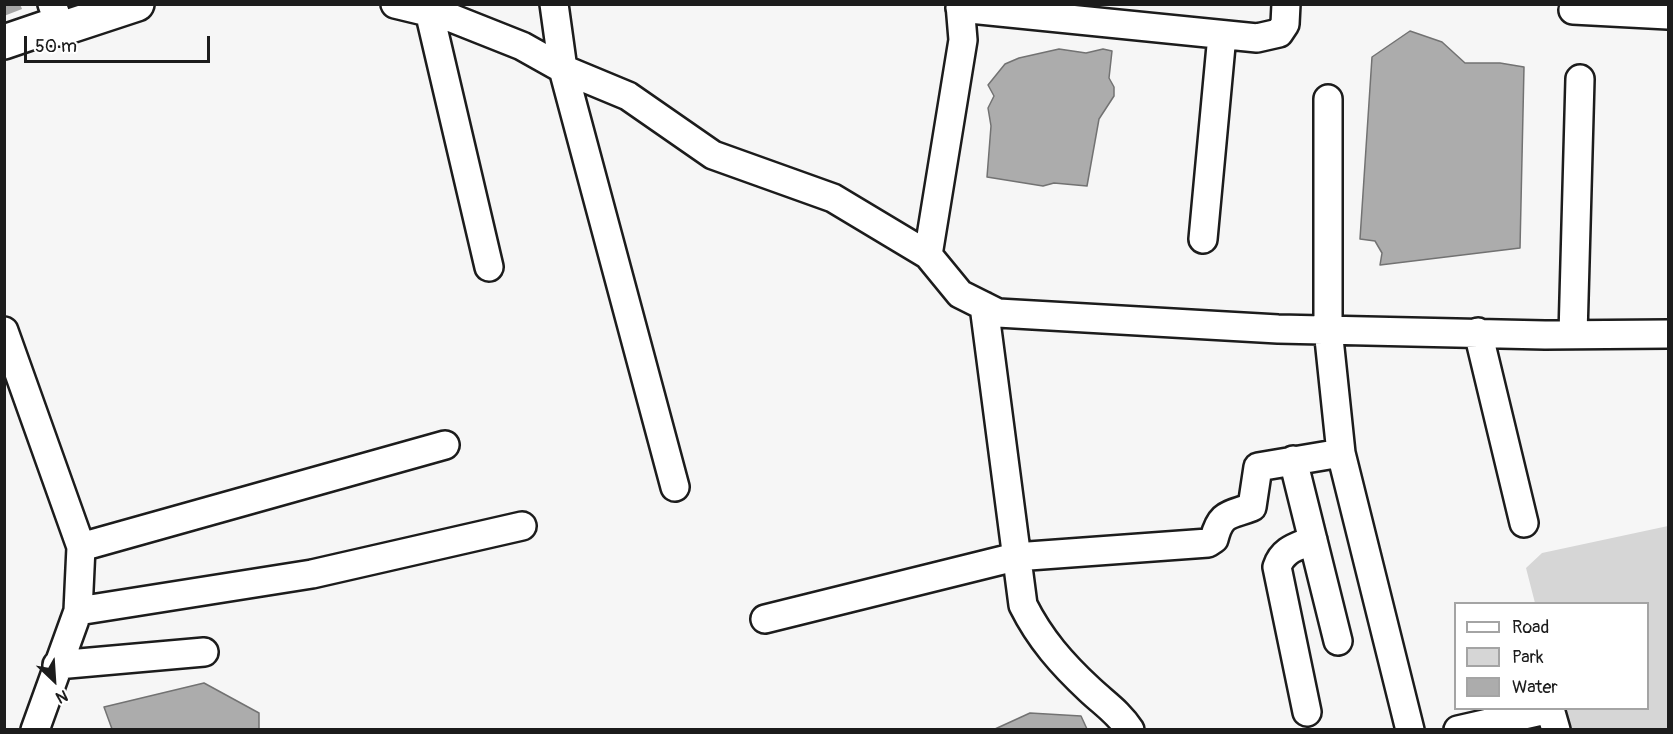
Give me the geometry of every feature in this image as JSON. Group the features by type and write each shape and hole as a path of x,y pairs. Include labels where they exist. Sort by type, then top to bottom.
{"street":[{"path":"4,42 45,28 56,17 137,4"},
{"path":"395,4 429,11 522,46 563,69 628,96 713,155 832,198 928,255 960,294 998,313 1278,329 1413,333 1668,334"},
{"path":"554,4 563,69 675,487"},
{"path":"928,255 963,40 960,6 1257,38 1280,33 1285,24 1286,4"},
{"path":"1573,10 1668,15"},
{"path":"429,11 489,267"},
{"path":"1203,239 1222,35"},
{"path":"1573,335 1580,79"},
{"path":"1328,99 1328,329 1341,453 1410,729"},
{"path":"984,306 1023,605 1036,632 1056,658 1120,714 1130,729"},
{"path":"4,331 81,547 78,611 35,729"},
{"path":"1478,332 1524,523"},
{"path":"81,547 445,446"},
{"path":"765,619 1015,557 1208,543 1214,539 1220,521 1226,516 1252,507 1258,467 1341,453"},
{"path":"1293,460 1338,641"},
{"path":"78,611 312,574 522,526"},
{"path":"1307,712 1276,567 1280,556 1313,540"},
{"path":"57,664 204,652"},
{"path":"1458,729 1545,710"},
{"path":"1550,710 1556,729"}],"green space":[{"path":"1668,526 1668,729 1570,729 1563,710 1649,710 1649,602 1535,602 1526,568 1542,553"}],"water":[{"path":"1410,31 1442,42 1465,63 1500,63 1524,67 1520,248 1380,265 1382,253 1375,241 1360,239 1372,57"},
{"path":"1059,49 1086,53 1103,49 1112,51 1109,78 1114,87 1114,96 1099,119 1087,186 1054,183 1043,186 987,177 991,126 988,108 994,96 988,85 1005,64 1019,58"},
{"path":"204,683 259,713 259,729 112,729 104,707"},
{"path":"1030,713 1081,716 1087,729 995,729"}]}
